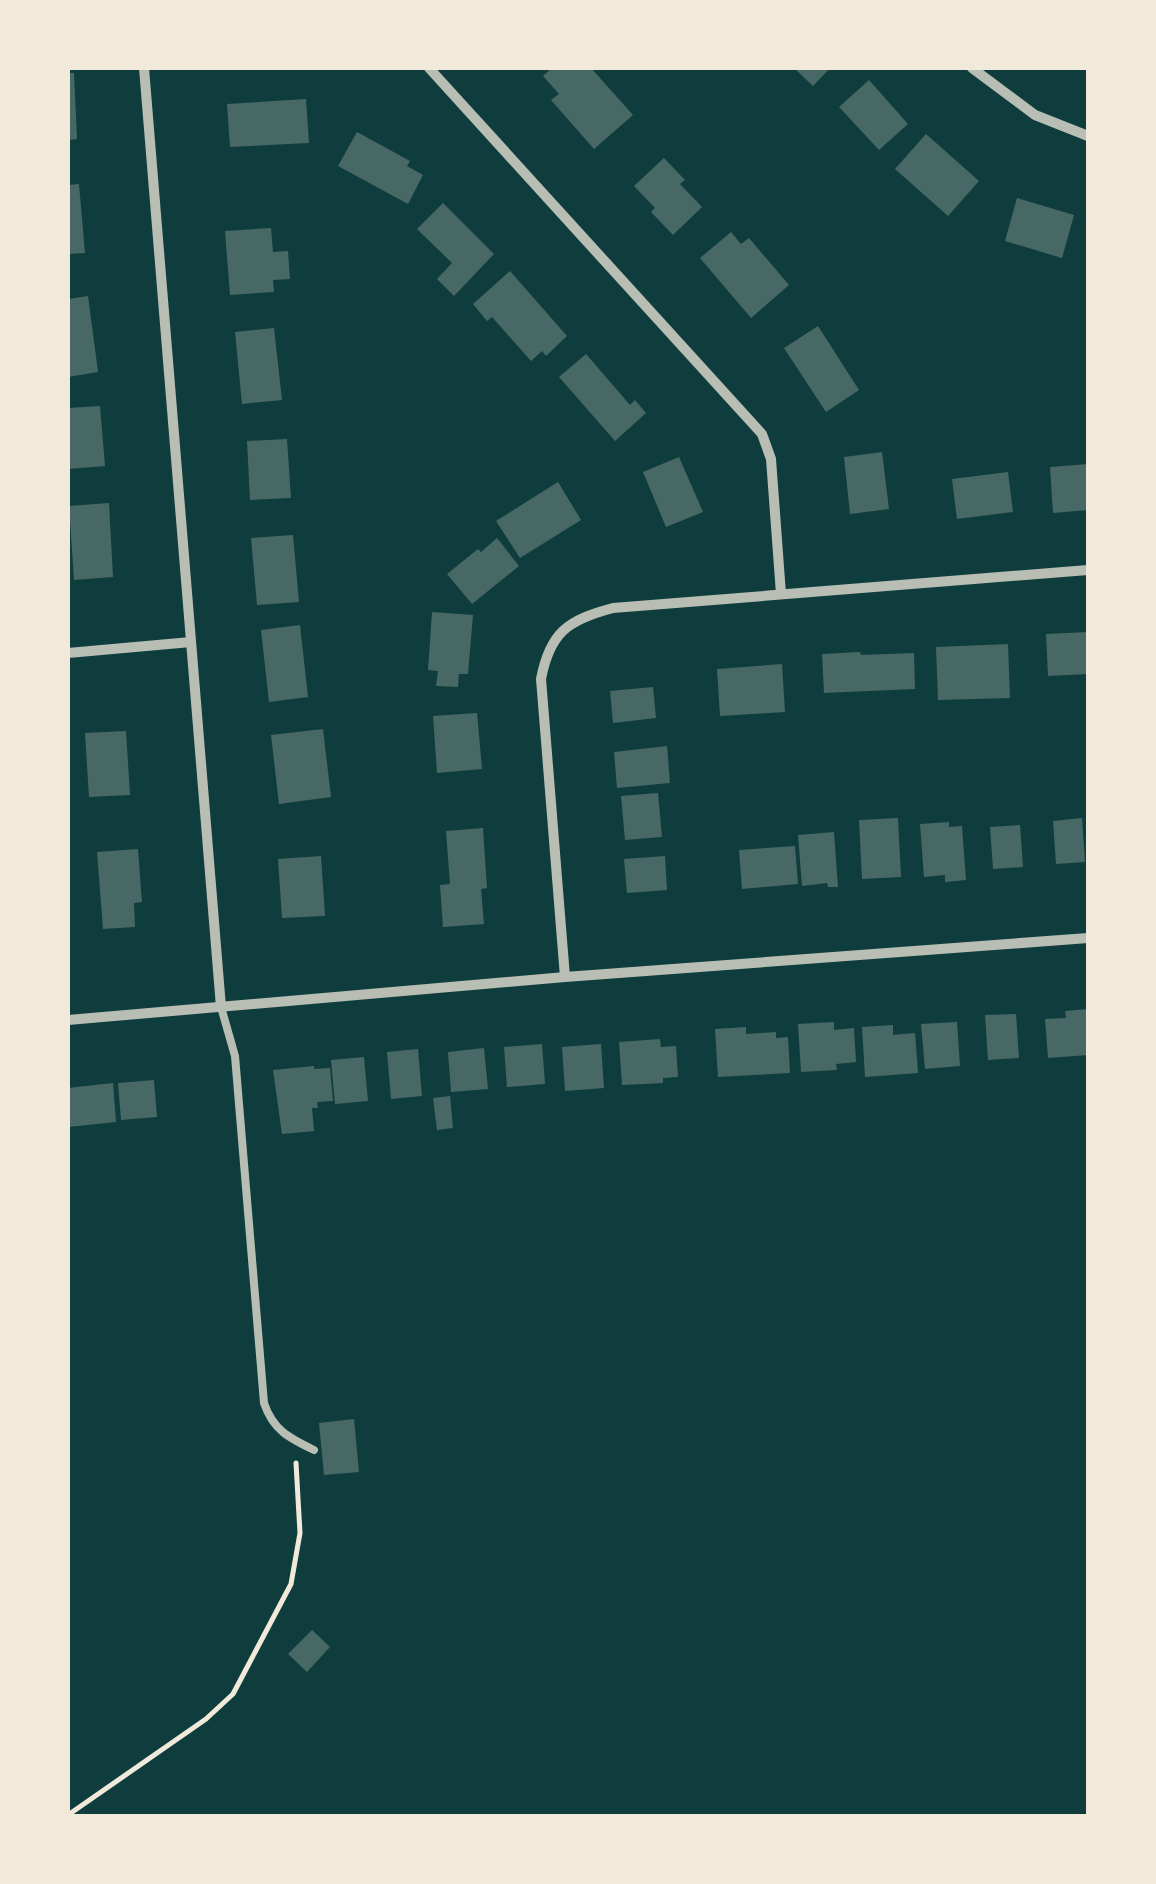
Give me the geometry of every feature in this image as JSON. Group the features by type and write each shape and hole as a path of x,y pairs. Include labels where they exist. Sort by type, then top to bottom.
{"street":[{"path":"144,68 221,1006"},
{"path":"429,68 762,434 771,459 781,594"},
{"path":"972,68 1034,116 1088,136"},
{"path":"565,977 541,679 546,651 560,632 577,620 613,608 1088,570"},
{"path":"68,653 191,642"},
{"path":"68,1020 565,977 1088,938"}],"lane":[{"path":"221,1006 235,1056 264,1403 270,1422 314,1450"}],"path":[{"path":"68,1815 206,1719 233,1694 272,1626 292,1584 298,1560 294,1440"}],"building":[{"path":"552,68 591,68 633,115 594,149 551,100 559,94 543,76"},
{"path":"794,68 830,68 813,86"},
{"path":"68,73 74,73 77,139 68,140"},
{"path":"869,80 908,124 879,150 839,107"},
{"path":"306,99 309,143 230,147 227,104"},
{"path":"357,132 410,161 407,166 423,175 408,204 338,166"},
{"path":"926,134 979,181 948,216 895,169"},
{"path":"664,158 685,180 680,184 702,207 673,235 634,186"},
{"path":"79,184 85,253 68,254 68,185"},
{"path":"1017,198 1074,215 1062,258 1005,241"},
{"path":"443,203 494,254 454,296 437,279 452,263 417,229"},
{"path":"271,228 273,252 288,251 290,279 273,280 274,292 230,295 225,231"},
{"path":"731,232 741,244 749,238 789,285 751,318 700,258"},
{"path":"510,271 567,336 546,356 542,351 531,361 492,317 487,321 473,304"},
{"path":"88,296 98,372 68,377 68,299"},
{"path":"818,326 859,390 826,412 784,348"},
{"path":"274,328 282,400 242,404 235,332"},
{"path":"586,354 630,405 635,400 646,413 615,441 559,377"},
{"path":"100,406 105,466 68,469 68,408"},
{"path":"287,439 291,498 250,500 247,441"},
{"path":"882,452 889,509 850,514 844,457"},
{"path":"679,457 703,512 666,527 643,472"},
{"path":"1088,464 1088,510 1053,513 1050,467"},
{"path":"1008,472 1013,512 957,519 952,479"},
{"path":"558,482 581,520 520,558 496,521"},
{"path":"109,503 113,577 74,580 69,506"},
{"path":"293,535 299,602 257,605 251,538"},
{"path":"497,538 519,566 472,604 447,574"},
{"path":"432,612 473,615 468,674 459,674 458,687 436,686 438,671 428,670"},
{"path":"300,625 308,697 269,702 261,630"},
{"path":"1088,632 1088,674 1048,676 1046,634"},
{"path":"1008,644 1010,698 938,700 936,647"},
{"path":"914,653 915,689 824,693 822,654"},
{"path":"782,664 785,712 720,716 717,669"},
{"path":"653,687 656,718 613,723 610,691"},
{"path":"477,713 482,769 437,773 433,716"},
{"path":"323,729 331,797 279,804 271,735"},
{"path":"126,731 130,795 89,797 85,733"},
{"path":"667,746 670,783 617,788 614,752"},
{"path":"658,793 662,837 625,840 621,796"},
{"path":"898,818 901,877 862,879 859,820"},
{"path":"1082,818 1085,862 1056,864 1053,821"},
{"path":"949,822 949,827 962,826 966,880 945,882 945,875 924,877 920,824"},
{"path":"1020,825 1023,867 993,869 990,827"},
{"path":"483,828 487,888 481,889 484,924 443,927 440,885 450,884 446,831"},
{"path":"834,832 838,887 828,887 827,883 802,886 798,835"},
{"path":"795,846 798,884 742,889 739,850"},
{"path":"138,849 142,902 134,903 135,927 103,929 97,852"},
{"path":"321,856 325,916 282,918 278,859"},
{"path":"665,856 667,890 627,893 624,859"},
{"path":"1088,1009 1088,1055 1048,1058 1045,1019 1066,1018 1065,1011"},
{"path":"1016,1014 1019,1058 988,1060 985,1015"},
{"path":"834,1022 834,1030 854,1028 856,1062 836,1064 837,1070 801,1072 798,1024"},
{"path":"957,1022 960,1066 925,1069 921,1024"},
{"path":"893,1025 893,1035 915,1033 918,1073 865,1077 862,1027"},
{"path":"746,1027 746,1034 776,1032 776,1038 788,1037 790,1073 718,1077 715,1029"},
{"path":"660,1039 661,1047 676,1046 678,1077 663,1078 663,1083 622,1085 619,1042"},
{"path":"542,1044 545,1084 507,1087 504,1047"},
{"path":"601,1044 604,1088 565,1091 562,1047"},
{"path":"484,1048 488,1089 451,1092 448,1052"},
{"path":"418,1049 422,1096 391,1099 387,1052"},
{"path":"364,1057 368,1101 335,1104 331,1060"},
{"path":"330,1068 333,1101 317,1102 318,1108 312,1108 314,1131 282,1134 273,1070"},
{"path":"154,1080 157,1117 121,1120 118,1083"},
{"path":"113,1083 116,1122 68,1127 68,1088"},
{"path":"450,1096 453,1128 437,1130 433,1098"},
{"path":"354,1419 359,1472 324,1475 319,1423"},
{"path":"312,1630 330,1647 307,1672 288,1654"}]}
